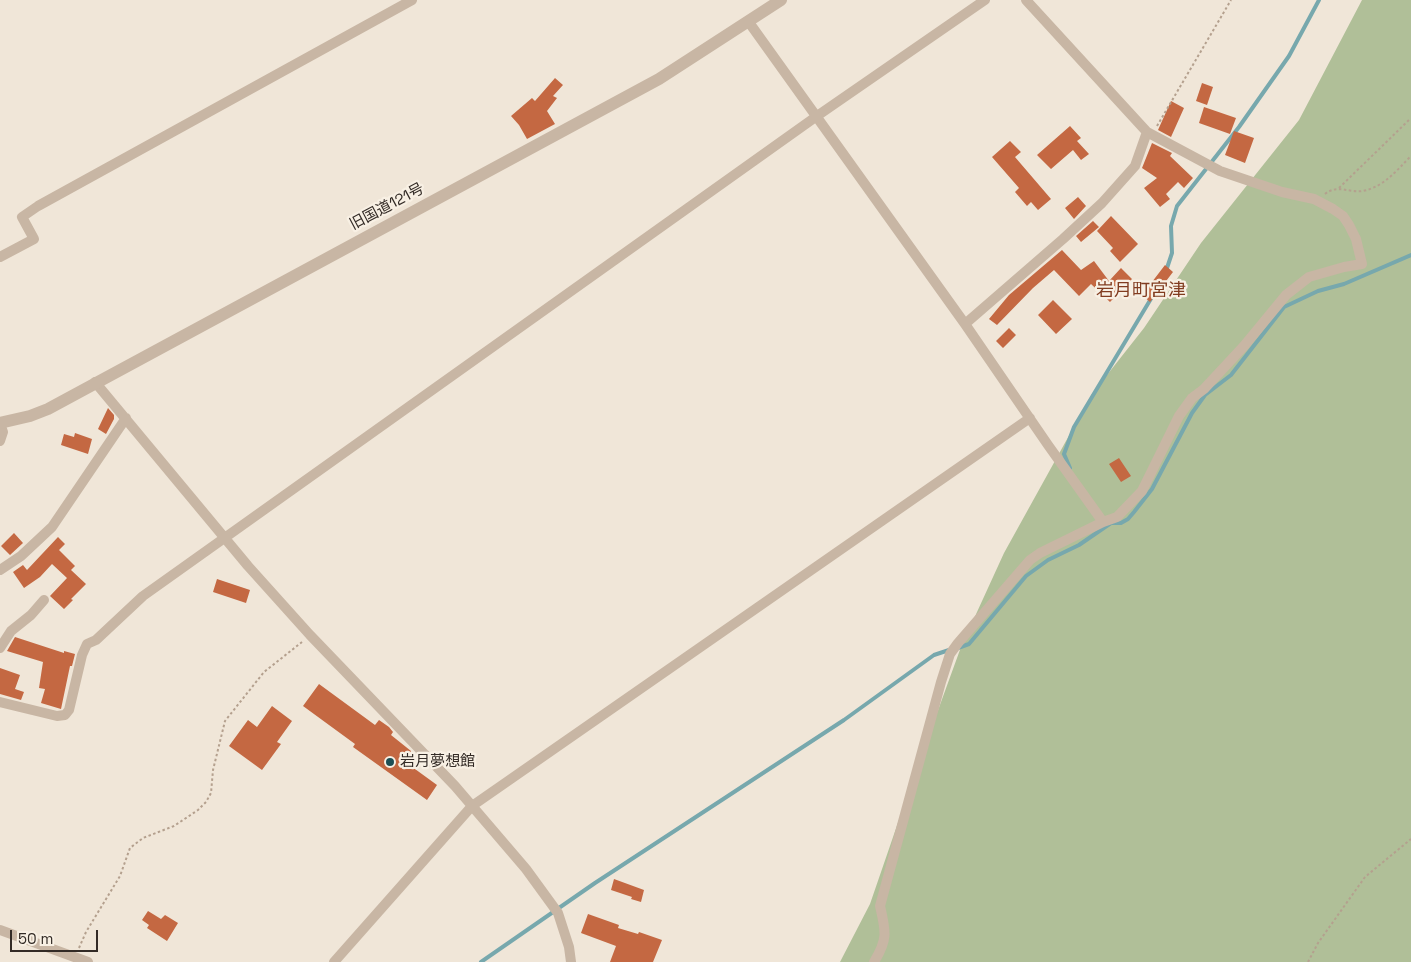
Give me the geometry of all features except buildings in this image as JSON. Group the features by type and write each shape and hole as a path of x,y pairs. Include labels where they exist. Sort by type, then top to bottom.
{"street":[{"path":"0,257 34,239 22,218 38,206 412,0"},
{"name":"旧国道121号","path":"0,423 30,416 48,409 658,79 781,0"},
{"path":"0,702 64,716 69,710 82,655 87,644 96,640 143,596 817,116 985,0"},
{"path":"874,962 884,946 886,929 880,906 950,654 1030,560 1040,553 1117,517 1135,500 1142,491 1180,416 1192,398 1204,389 1244,346 1286,295 1309,277 1362,264 1356,239 1343,216 1314,199 1282,192 1220,171 1149,133 1026,0"},
{"path":"748,21 965,324 1103,522"},
{"path":"965,324 1064,239 1102,203 1135,166 1149,133"},
{"path":"95,382 223,538 310,635 455,786 526,869 558,913 569,947 571,962"},
{"path":"0,570 21,556 52,527 126,418"},
{"path":"334,962 472,806 1030,418"},
{"path":"0,423 4,432 0,441"},
{"path":"0,648 11,630 31,615 44,600"},
{"path":"0,930 88,962"}],"path":[{"path":"1149,133 1231,0"},
{"path":"1320,202 1326,192 1339,188 1410,120"},
{"path":"1339,188 1348,191 1362,191 1382,184 1411,156"},
{"path":"75,957 86,932 120,876 130,848 143,838 174,826 198,810 206,802 211,793 213,770 225,721 264,672 310,635"},
{"path":"1308,962 1318,943 1365,877 1411,839"}],"green space":[{"path":"1362,0 1411,0 1411,962 840,962 870,904 961,647 1004,553 1092,394 1144,328 1201,243 1299,120"}],"waterway":[{"path":"1166,271 1172,253 1171,226 1177,206 1239,127 1289,56 1319,0"},
{"path":"958,648 969,644 1026,576 1048,560 1079,545 1111,523 1121,523 1128,519 1152,489 1192,413 1205,395 1231,375 1284,307 1318,291 1344,284 1411,255"},
{"path":"1070,468 1064,454 1074,427 1152,297"},
{"path":"481,962 595,883 844,720 934,655 949,650"}],"place":[{"name":"岩月夢想館","path":"390,762"}],"district":[{"name":"岩月町宮津","path":"1141,291"}]}
